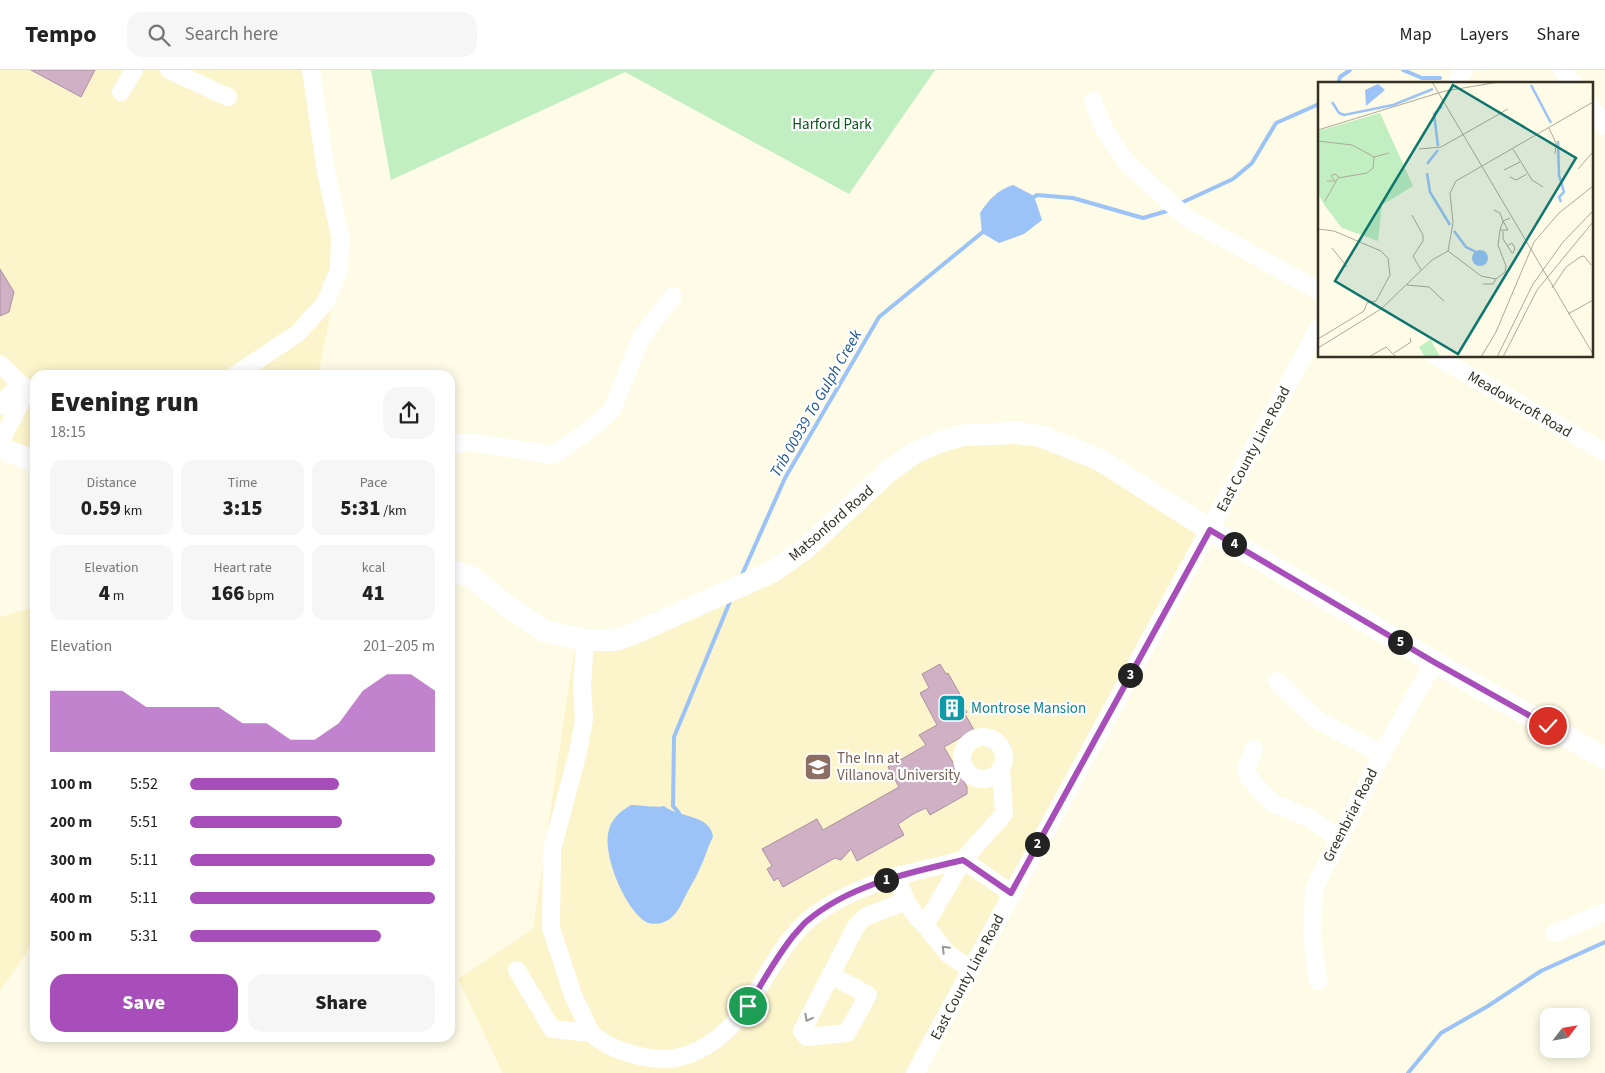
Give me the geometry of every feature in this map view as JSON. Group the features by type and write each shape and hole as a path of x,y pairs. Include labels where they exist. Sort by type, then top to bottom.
{"main road":[{"name":"Matsonford Road","path":"455,572 472,577 507,606 544,632 585,640 615,640 633,634 772,572 806,548 889,472 914,453 938,442 964,435 1017,433 1040,436 1067,445 1098,459 1210,530 1434,662 1605,758"},
{"path":"0,448 30,458"}],"street":[{"path":"121,92 134,70"},
{"path":"169,70 228,97"},
{"path":"242,370 298,333 325,303 339,270 340,236 326,172 311,70"},
{"path":"1457,82 1464,70"},
{"path":"1562,70 1571,82"},
{"path":"1094,101 1103,127 1126,162 1187,218 1318,289"},
{"path":"1592,108 1605,126"},
{"path":"455,445 470,442 553,454 588,431 612,410 642,336 673,296"},
{"name":"East County Line Road","path":"915,1073 1318,329"},
{"name":"Meadowcroft Road","path":"1439,358 1605,452"},
{"path":"0,364 27,387"},
{"path":"0,406 27,387"},
{"path":"0,444 27,387"},
{"path":"585,640 582,687 584,719 578,752 552,850 551,928 573,995 592,1033"},
{"name":"Greenbriar Road","path":"1318,981 1312,934 1314,889 1338,838 1382,754 1434,662"},
{"path":"1277,682 1317,720 1382,754"},
{"path":"1254,749 1246,769 1247,775 1262,794 1273,804 1309,818 1338,838"},
{"path":"925,924 963,860 1004,814 1001,769"},
{"path":"517,970 552,1029 592,1033 624,1053 664,1060 681,1058 705,1047 738,1020 779,954 806,921 834,902 868,885 963,860 1011,893"},
{"path":"897,876 912,912 925,924 948,954 971,969"},
{"path":"831,975 856,926 865,917 906,901"},
{"path":"1555,933 1605,912"}],"shaded area":[{"path":"0,70 311,70 339,270 319,370 30,370 30,459 0,448"},
{"name":"The Inn at Villanova University","path":"1040,436 1210,530 915,1073 503,1073 458,979 533,929 576,638 585,640 772,572 914,453"},
{"path":"30,608 30,947 0,991 0,617"}],"green space":[{"name":"Harford Park","path":"371,70 935,70 849,194 625,72 391,180"}],"water":[{"path":"1013,185 1034,196 1042,220 1024,234 999,243 982,233 980,213 994,196"},
{"path":"631,805 664,806 670,810 700,820 711,830 713,837 680,907 671,918 659,923 652,924 646,922 631,906 618,882 609,856 608,834 611,825 619,814"}],"building":[{"path":"31,70 95,70 81,97"},
{"path":"0,269 14,292 9,312 0,316"},
{"path":"940,664 946,674 948,673 962,698 961,703 967,712 965,714 974,730 944,747 967,787 967,794 930,815 926,808 915,813 898,824 904,835 857,861 851,849 841,860 835,858 783,887 778,878 774,881 767,869 772,866 762,849 817,819 823,830 899,787 888,767 926,745 919,735 937,725 920,693 929,688 922,674"}],"waterway":[{"name":"Trib 00939 To Gulph Creek","path":"1339,82 1340,77 1350,70"},
{"name":"Trib 00939 To Gulph Creek","path":"1403,70 1422,78 1440,78"},
{"name":"Trib 00939 To Gulph Creek","path":"1181,203 1233,179 1252,163 1276,123 1318,104"},
{"name":"Trib 00939 To Gulph Creek","path":"1031,199 1037,195 1073,198 1143,218 1167,211"},
{"name":"Trib 00939 To Gulph Creek","path":"741,577 785,478 879,317 984,231"},
{"name":"Trib 00939 To Gulph Creek","path":"679,813 673,806 674,737 731,599"},
{"path":"1408,1073 1441,1033 1488,1006 1541,971 1605,942"}],"place":[{"name":"Montrose Mansion","path":"952,708"},
{"name":"The Inn at Villanova University","path":"818,767"}],"route":[{"path":"748,1006 779,954 806,921 834,902 868,885 963,860 1011,893 1210,530 1434,662 1548,726"}]}
